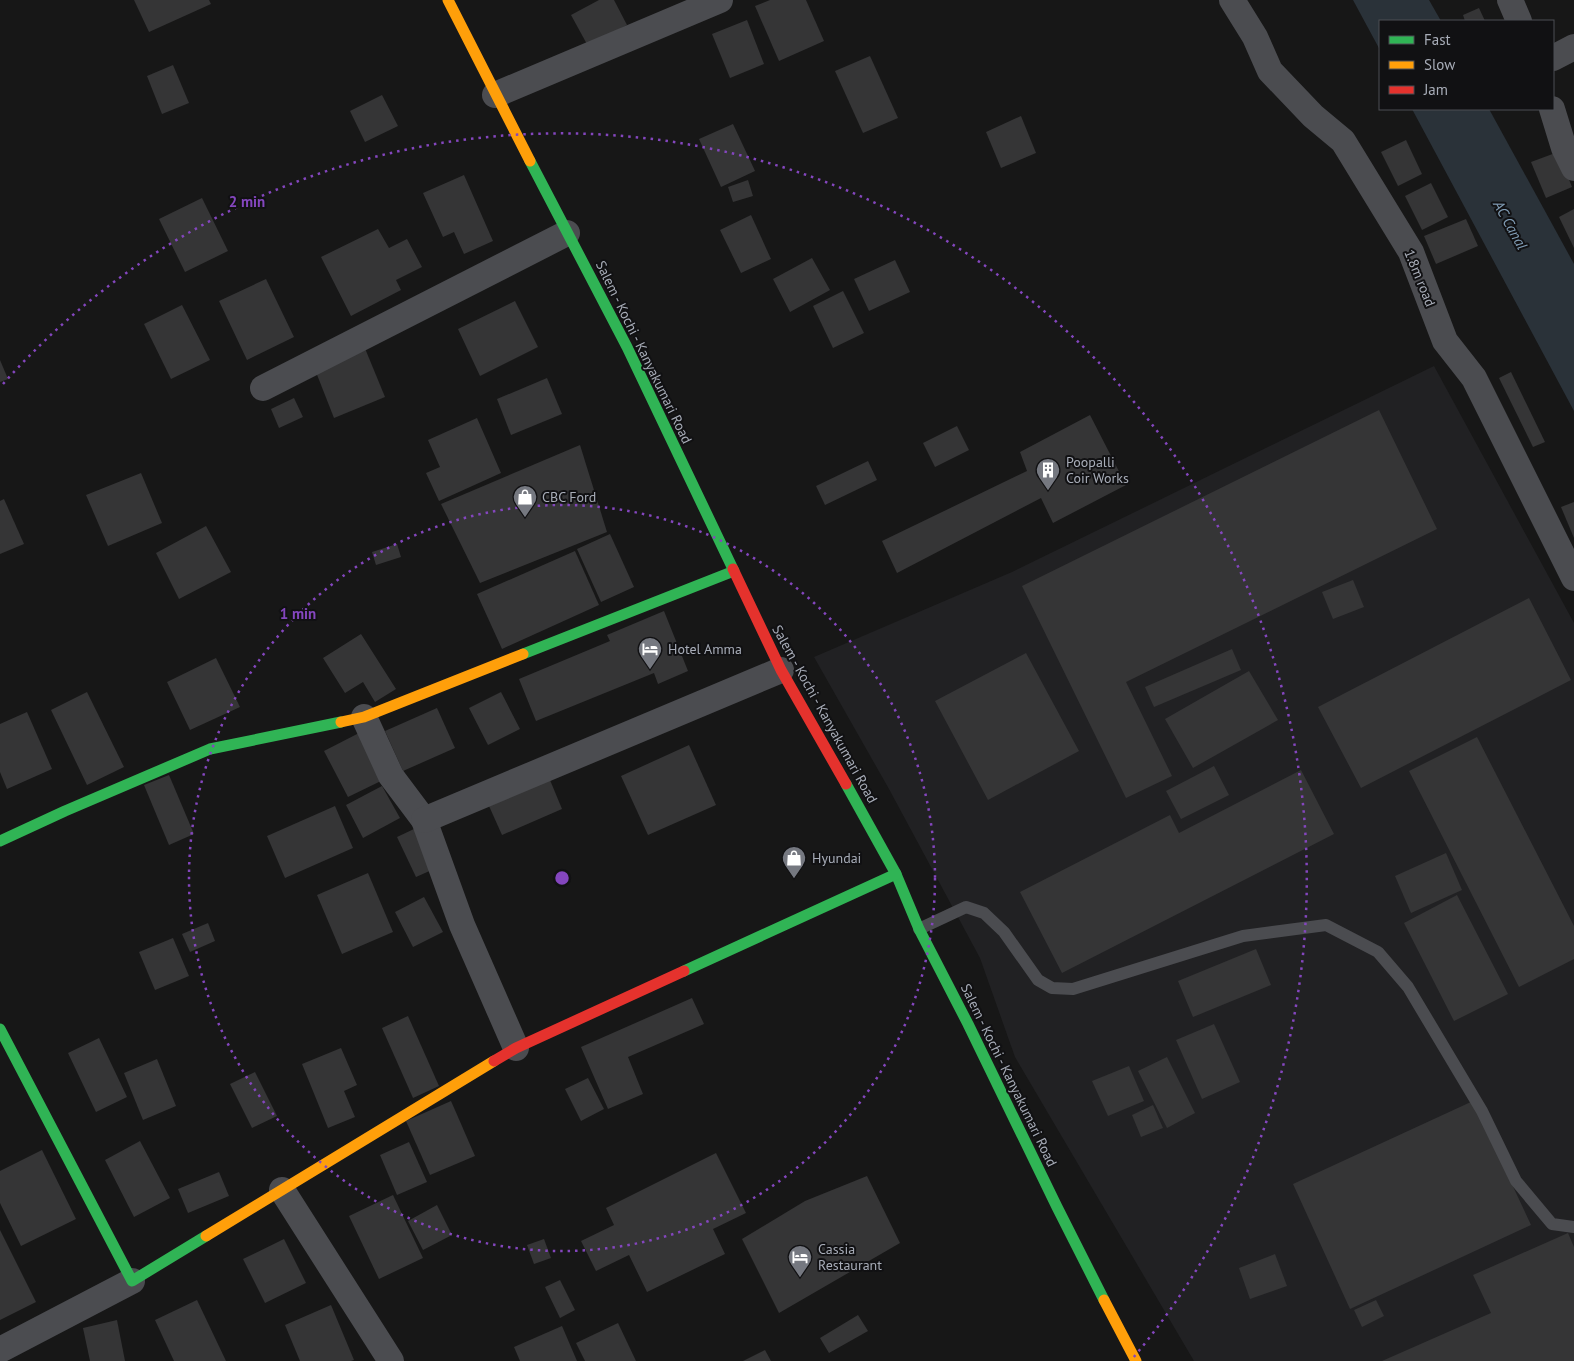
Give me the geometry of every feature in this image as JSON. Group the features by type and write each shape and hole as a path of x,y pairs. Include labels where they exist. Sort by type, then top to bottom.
{"main road":[{"name":"Salem - Kochi - Kanyakumari Road","path":"448,0 627,347 781,670 896,874 919,929 1136,1361"},
{"path":"0,841 210,748 364,717 734,571"},
{"path":"0,1029 132,1280 516,1048 896,874"}],"street":[{"path":"495,94 720,0"},
{"name":"1.8m road","path":"1232,0 1255,37 1270,72 1313,116 1343,141 1411,252 1445,341 1474,378 1574,578"},
{"path":"1510,0 1519,20"},
{"path":"1554,57 1574,47"},
{"path":"1552,110 1564,148 1574,168"},
{"path":"263,388 567,233"},
{"path":"424,820 781,670"},
{"path":"364,717 391,776 424,820 462,925 516,1048"},
{"path":"282,1190 392,1361"},
{"path":"0,1350 132,1280"}],"lane":[{"path":"919,929 966,907 984,912 1004,932 1038,980 1052,988 1073,988 1242,936 1326,925 1378,952 1408,987 1482,1111 1516,1181 1552,1224 1574,1227"}],"shaded area":[{"path":"1434,366 1574,623 1574,1361 1194,1361 1015,1057 980,958 889,789 814,657 1012,572"}],"water":[{"path":"1353,0 1429,0 1440,20 1379,20 1379,48"},
{"name":"AC Canal","path":"1413,110 1490,110 1574,264 1574,411"}],"building":[{"path":"134,0 209,0 211,4 149,32"},
{"path":"599,0 614,0 627,25 588,46 571,15"},
{"path":"770,0 806,0 824,41 779,61 755,6"},
{"path":"1479,8 1485,20 1465,20 1463,15"},
{"path":"747,20 764,64 730,78 712,34"},
{"path":"870,56 898,118 863,133 835,71"},
{"path":"173,65 189,103 162,114 147,76"},
{"path":"382,95 398,126 365,142 350,111"},
{"path":"1021,116 1036,153 1001,168 986,132"},
{"path":"733,124 755,171 721,187 699,139"},
{"path":"1406,140 1422,174 1398,186 1381,152"},
{"path":"1558,152 1572,187 1546,198 1531,162"},
{"path":"464,175 493,241 464,254 454,232 443,237 423,193"},
{"path":"748,180 753,196 733,202 728,187"},
{"path":"1431,183 1448,217 1422,230 1405,196"},
{"path":"202,198 228,251 185,272 159,219"},
{"path":"1574,209 1574,248 1559,217"},
{"path":"751,215 771,259 741,273 720,230"},
{"path":"1466,219 1478,246 1436,264 1424,236"},
{"path":"378,229 389,248 407,239 422,267 396,280 401,290 351,316 321,257"},
{"path":"812,258 830,290 790,312 773,279"},
{"path":"895,260 910,292 869,311 854,279"},
{"path":"266,279 294,337 247,360 219,301"},
{"path":"843,291 864,333 833,348 813,306"},
{"path":"515,301 538,347 480,376 458,329"},
{"path":"182,305 210,360 171,379 144,324"},
{"path":"364,346 385,397 334,418 314,367"},
{"path":"0,360 8,379 0,382"},
{"path":"1511,372 1545,442 1533,447 1499,378"},
{"path":"547,378 562,414 511,435 497,399"},
{"path":"294,398 303,417 279,428 271,409"},
{"path":"1379,410 1437,529 1126,682 1172,776 1126,798 1022,586"},
{"name":"Poopalli Coir Works","path":"1090,415 1126,485 1053,523 1041,498 897,573 882,541 1027,471 1020,452"},
{"path":"477,418 501,473 439,501 426,473 440,467 428,440"},
{"path":"957,426 969,450 935,467 923,443"},
{"name":"CBC Ford","path":"580,445 607,532 480,583 441,504"},
{"path":"868,461 877,480 825,505 816,486"},
{"path":"141,473 162,523 108,546 86,495"},
{"path":"4,499 24,544 0,554 0,501"},
{"path":"1574,502 1574,538 1561,507"},
{"path":"206,526 231,572 179,599 156,553"},
{"path":"610,534 634,587 601,602 577,549"},
{"path":"397,544 401,557 376,565 372,552"},
{"path":"575,551 599,605 502,649 477,594"},
{"path":"1353,580 1364,607 1333,619 1322,592"},
{"path":"1529,598 1571,680 1361,788 1318,707"},
{"path":"664,611 688,671 658,684 654,673 536,721 519,679 610,641 607,635"},
{"path":"361,634 396,689 375,702 363,682 345,693 323,658"},
{"path":"1232,649 1241,670 1154,707 1145,687"},
{"path":"1026,653 1079,751 988,800 935,701"},
{"path":"216,658 240,707 190,730 167,682"},
{"path":"1249,671 1278,720 1193,768 1165,719"},
{"path":"87,692 124,767 87,785 51,710"},
{"path":"501,692 520,729 488,745 469,708"},
{"path":"437,708 455,748 403,771 385,731"},
{"path":"27,712 52,769 7,789 0,772 0,724"},
{"path":"359,733 383,780 348,797 324,751"},
{"path":"1477,737 1574,926 1574,959 1519,987 1409,771"},
{"path":"689,745 716,805 648,835 621,776"},
{"path":"1214,766 1229,795 1181,819 1166,791"},
{"path":"1301,770 1334,834 1062,973 1020,892 1170,815 1179,833"},
{"path":"169,775 194,834 169,845 144,785"},
{"path":"550,780 562,809 502,835 489,806"},
{"path":"382,786 400,818 363,838 346,805"},
{"path":"335,806 353,848 285,878 267,836"},
{"path":"414,829 434,869 416,877 397,837"},
{"path":"1446,853 1462,890 1411,913 1395,876"},
{"path":"368,873 393,932 342,954 317,895"},
{"path":"1457,895 1508,994 1454,1021 1404,923"},
{"path":"424,897 443,932 413,947 395,912"},
{"path":"208,923 215,941 190,952 182,934"},
{"path":"173,938 189,976 155,990 139,952"},
{"path":"1256,949 1271,985 1193,1017 1178,981"},
{"path":"692,998 704,1024 628,1057 643,1094 608,1109 581,1047"},
{"path":"408,1016 439,1086 413,1098 382,1028"},
{"path":"1214,1024 1240,1082 1202,1099 1176,1040"},
{"path":"99,1038 127,1097 96,1112 68,1053"},
{"path":"341,1048 357,1085 344,1091 355,1117 328,1128 302,1064"},
{"path":"1167,1057 1195,1113 1167,1128 1138,1071"},
{"path":"157,1059 176,1106 143,1120 124,1073"},
{"path":"1129,1066 1144,1101 1108,1116 1092,1081"},
{"path":"255,1072 277,1116 252,1128 230,1084"},
{"path":"588,1078 604,1109 581,1121 565,1089"},
{"path":"451,1101 475,1156 430,1175 406,1121"},
{"path":"1473,1101 1531,1225 1350,1309 1293,1184"},
{"path":"1153,1105 1163,1128 1141,1137 1132,1115"},
{"path":"140,1141 170,1198 134,1217 105,1160"},
{"path":"409,1142 427,1182 397,1195 380,1155"},
{"path":"42,1150 76,1219 21,1246 0,1203 0,1171"},
{"path":"716,1153 746,1213 713,1229 725,1254 647,1292 629,1255 596,1271 581,1241 614,1225 606,1208"},
{"path":"219,1172 229,1196 188,1213 178,1189"},
{"name":"Cassia Restaurant","path":"867,1176 900,1243 779,1313 742,1239 805,1201"},
{"path":"393,1195 423,1258 379,1279 349,1216"},
{"path":"437,1205 452,1235 423,1250 408,1221"},
{"path":"0,1230 36,1302 0,1320"},
{"path":"1568,1233 1574,1247 1574,1361 1382,1361 1491,1313 1473,1275"},
{"path":"284,1239 306,1283 265,1303 243,1259"},
{"path":"544,1239 551,1258 534,1264 527,1245"},
{"path":"1275,1254 1287,1286 1250,1299 1239,1268"},
{"path":"560,1280 575,1310 560,1318 545,1287"},
{"path":"197,1300 226,1361 174,1361 155,1320"},
{"path":"1376,1300 1384,1316 1362,1327 1354,1310"},
{"path":"331,1305 354,1360 300,1361 285,1325"},
{"path":"858,1315 868,1331 829,1353 820,1338"},
{"path":"117,1320 125,1361 90,1361 83,1328"},
{"path":"618,1323 636,1361 585,1361 576,1343"},
{"path":"562,1326 577,1361 520,1361 514,1347"},
{"path":"765,1350 771,1361 743,1361"}],"traffic: fast":[{"path":"530,161 627,347 733,569"},
{"path":"523,654 734,571"},
{"path":"0,841 210,749 341,722"},
{"path":"846,784 896,874 919,929 1104,1300"},
{"path":"684,971 896,874"},
{"path":"0,1029 132,1281 206,1236"}],"traffic: slow":[{"path":"448,0 530,161"},
{"path":"341,722 364,717 523,654"},
{"path":"206,1236 494,1061"},
{"path":"1104,1300 1136,1361"}],"traffic: jam":[{"path":"733,569 781,670 846,784"},
{"path":"494,1061 516,1048 684,971"}],"place":[{"name":"Poopalli Coir Works","path":"1048,491"},
{"name":"CBC Ford","path":"525,518"},
{"name":"Hotel Amma","path":"650,670"},
{"name":"Hyundai","path":"794,879"},
{"name":"Cassia Restaurant","path":"800,1278"}]}
